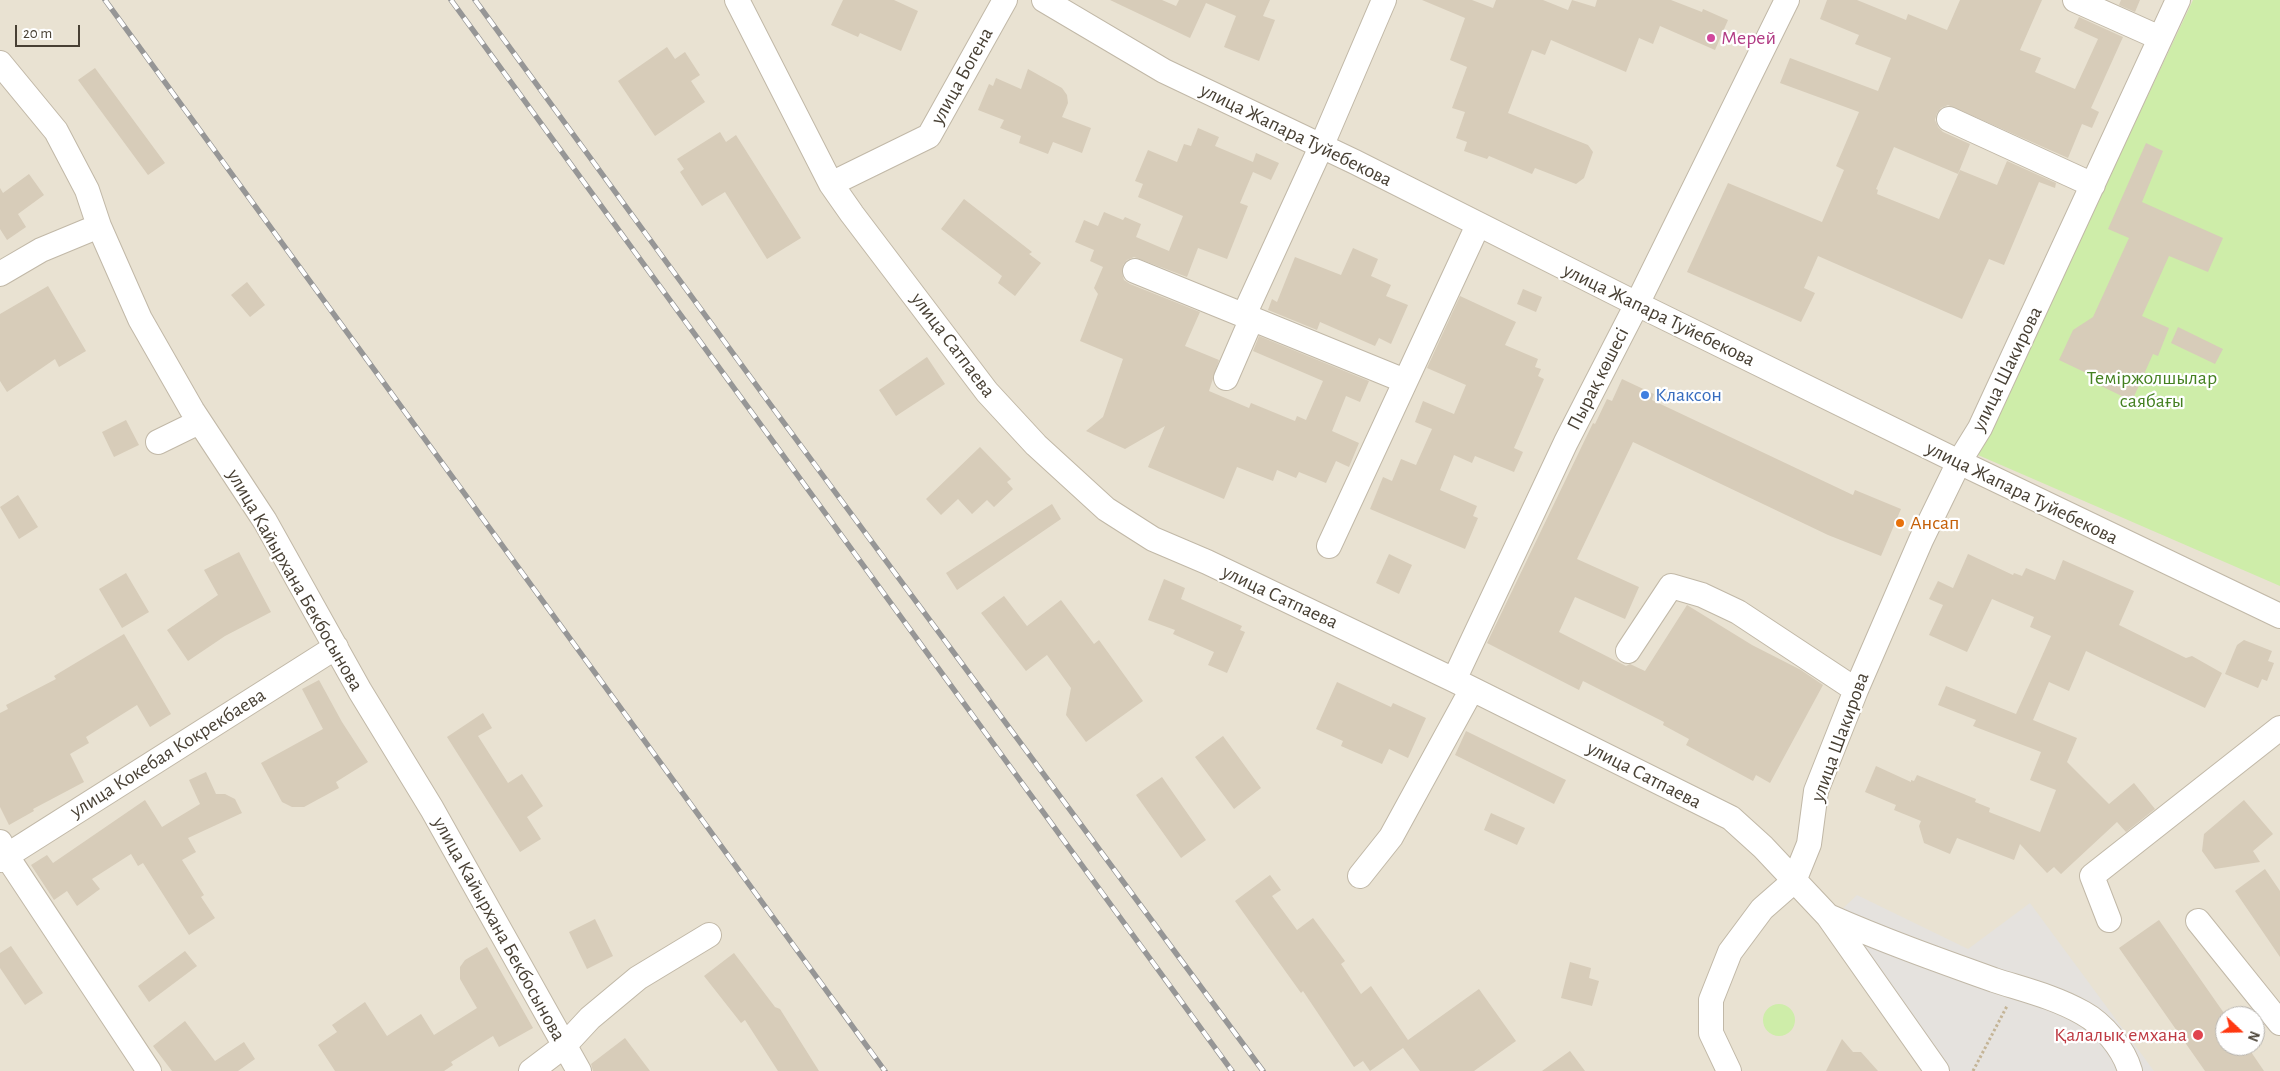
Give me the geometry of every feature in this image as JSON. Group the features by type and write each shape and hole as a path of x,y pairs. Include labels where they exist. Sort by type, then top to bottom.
{"street":[{"name":"улица Сатпаева","path":"736,0 831,184 987,392 1036,445 1106,509 1153,539 1207,562 1463,684 1730,818 1763,847 1828,916 1937,1071"},
{"name":"улица Богена","path":"831,184 928,136 1005,0"},
{"name":"улица Жапара Туйебекова","path":"1044,0 1164,71 1959,462 2280,616"},
{"path":"1226,378 1248,317 1384,0"},
{"name":"Пырақ көшесі","path":"1360,876 1391,837 1463,684 1566,442 1637,304 1787,0"},
{"path":"2075,0 2160,38"},
{"name":"улица Шакирова","path":"1794,881 1809,844 1816,791 1856,690 1921,540 1959,462 1984,420 2178,0"},
{"name":"улица Кайырхана Бекбосынова","path":"0,64 56,130 87,190 100,226 140,319 199,422 266,521 336,647 446,834 579,1071"},
{"path":"1949,119 2093,185"},
{"path":"1329,546 1478,225"},
{"path":"0,274 41,250 100,226"},
{"path":"1135,271 1405,381"},
{"path":"158,442 199,422"},
{"path":"1628,651 1671,586 1702,595 1738,612 1856,690"},
{"name":"улица Кокебая Кокрекбаева","path":"2,852 336,647"},
{"path":"2109,920 2092,876 2280,728"},
{"path":"2,852 149,1071"},
{"path":"1730,1071 1711,1033 1712,1000 1730,952 1762,909 1794,881"},
{"path":"1828,916 1908,950 2017,988 2052,997 2085,1014 2110,1036 2130,1071"},
{"path":"2198,921 2280,1023"},
{"path":"530,1071 564,1046 590,1018 638,978 709,935"}],"path":[{"path":"1973,1071 2017,988"}],"shaded area":[{"path":"0,0 2280,0 2280,1071 0,1071"},
{"path":"1857,895 1968,949 2030,903 2154,1071 1950,1071 1836,915"}],"green space":[{"name":"Теміржолшылар саябағы","path":"2193,0 2280,0 2280,586 1978,455"},
{"path":"1779,1004 1785,1005 1790,1009 1794,1014 1794,1026 1790,1031 1785,1035 1779,1036 1773,1035 1768,1031 1764,1026 1763,1020 1764,1014 1768,1009 1773,1005"}],"building":[{"path":"843,0 894,0 918,11 901,51 860,33 858,37 831,25"},
{"path":"1110,0 1162,0 1176,6 1179,0 1270,0 1263,16 1275,20 1259,61 1224,47 1236,16 1206,3 1190,38"},
{"path":"1422,0 1472,0 1493,8 1496,0 1543,0 1568,10 1572,0 1595,7 1597,0 1671,0 1702,12 1703,9 1728,20 1715,50 1660,26 1653,44 1639,38 1626,72 1551,40 1545,55 1532,50 1508,113 1588,145 1593,152 1584,178 1576,184 1535,168 1532,174 1489,156 1487,159 1464,151 1467,142 1456,138 1465,112 1452,108 1467,67 1450,60 1465,18"},
{"path":"1827,0 1857,0 1906,20 1908,14 1947,30 1960,0 2042,0 2020,50 2041,58 2035,72 2075,89 2098,39 2074,28 2079,17 2123,37 2091,108 2099,112 2092,128 2082,124 2068,158 1948,105 1941,108 1937,113 1935,120 1938,127 1943,132 1970,144 1958,174 1894,147 1876,189 1878,190 1877,194 1939,219 1960,170 1997,185 2007,161 2056,183 2055,188 2039,182 2004,265 1989,259 1962,319 1818,256 1804,288 1815,293 1801,322 1687,272 1728,183 1822,222 1844,170 1836,166 1859,112 1780,83 1790,58 1878,91 1891,58 1855,44 1859,35 1820,19"},
{"path":"2121,0 2140,0 2135,12 2119,5"},
{"path":"667,47 675,59 685,52 700,75 691,81 705,102 655,136 618,81"},
{"path":"95,68 165,163 148,175 78,80"},
{"path":"1028,69 1062,88 1067,95 1068,103 1062,117 1091,128 1082,153 1053,142 1048,154 1019,143 1021,136 1000,128 1004,120 978,110 989,84 993,86 996,78 1021,89"},
{"path":"1198,128 1219,137 1215,146 1253,162 1256,153 1279,163 1271,180 1253,172 1240,203 1248,206 1227,259 1198,248 1187,277 1134,257 1127,260 1123,265 1122,273 1124,280 1200,312 1185,346 1219,360 1209,391 1249,408 1251,403 1295,421 1297,416 1306,420 1323,381 1253,351 1259,336 1369,381 1360,402 1346,396 1332,431 1359,443 1349,467 1336,461 1326,483 1299,472 1296,478 1277,470 1273,481 1237,467 1224,499 1148,467 1165,426 1125,449 1086,431 1103,417 1123,359 1080,341 1098,294 1094,288 1103,267 1090,261 1094,250 1075,242 1084,220 1098,226 1104,212 1123,220 1125,217 1141,224 1136,237 1169,251 1183,216 1138,197 1143,184 1135,181 1148,150 1177,162 1184,144 1191,146"},
{"path":"720,132 726,142 736,135 801,238 767,259 725,192 702,206 680,172 684,169 677,159"},
{"path":"2146,143 2163,151 2142,202 2223,238 2208,272 2169,256 2142,316 2169,328 2158,356 2153,354 2132,401 2099,385 2101,380 2059,360 2073,330 2093,317 2129,238 2108,229"},
{"path":"29,174 44,195 18,214 26,227 7,240 0,229 0,188 3,193"},
{"path":"964,199 1032,252 1029,254 1041,263 1015,296 998,283 1002,276 941,229"},
{"path":"1353,248 1378,259 1371,276 1391,285 1386,296 1408,305 1391,344 1379,338 1375,346 1320,322 1317,330 1268,310 1272,299 1277,302 1295,257 1341,275"},
{"path":"247,282 265,305 250,317 231,295"},
{"path":"48,286 86,351 59,367 55,359 7,392 0,381 0,314"},
{"path":"1523,289 1542,297 1536,312 1517,304"},
{"path":"1460,296 1516,322 1505,345 1538,359 1535,367 1541,369 1538,376 1544,379 1514,448 1523,452 1514,472 1475,456 1472,463 1454,455 1440,490 1477,506 1473,516 1478,518 1465,549 1370,509 1383,477 1392,481 1401,459 1416,465 1432,429 1415,422 1423,401 1454,414 1466,385 1427,368"},
{"path":"2178,327 2223,349 2215,364 2171,343"},
{"path":"927,357 945,384 896,416 879,390"},
{"path":"1622,379 1654,394 1652,400 1853,495 1855,490 1901,509 1881,556 1828,535 1633,442 1577,559 1639,587 1625,619 1575,597 1559,632 1626,666 1630,664 1645,671 1687,605 1752,645 1801,670 1823,685 1770,783 1756,775 1753,781 1686,745 1689,739 1663,725 1664,722 1583,681 1579,690 1487,643 1593,423 1595,424 1607,399 1612,401"},
{"path":"126,420 139,445 114,457 102,432"},
{"path":"980,447 1011,479 1007,482 1013,489 994,507 987,500 972,514 958,499 941,515 926,499"},
{"path":"18,495 38,527 19,539 0,507"},
{"path":"1052,504 1061,519 957,590 946,573"},
{"path":"239,552 271,612 225,636 188,661 167,630 218,595 204,570"},
{"path":"1389,554 1412,565 1399,594 1376,583"},
{"path":"1968,554 2013,575 2014,573 2022,576 2026,568 2055,580 2063,560 2134,591 2119,625 2186,658 2192,656 2222,673 2205,708 2086,651 2069,691 2049,682 2033,720 2077,738 2067,762 2109,804 2134,783 2155,809 2126,832 2117,822 2061,874 2054,867 2047,873 2020,844 2014,860 1957,838 1950,854 1924,843 1919,826 1921,821 1894,810 1896,805 1865,792 1876,766 1911,782 1911,780 1914,781 1917,775 1976,799 1975,802 1990,808 1989,812 2040,832 2056,790 2030,780 2041,752 1973,726 1976,720 1938,705 1946,686 2016,714 2051,636 2030,627 2034,617 1992,599 1967,652 1929,635 1943,605 1929,599 1938,581 1953,588"},
{"path":"126,573 149,612 122,628 99,589"},
{"path":"1164,579 1185,588 1181,599 1242,626 1240,630 1245,632 1227,673 1208,665 1214,652 1173,634 1175,630 1148,620"},
{"path":"1004,596 1027,626 1061,600 1094,644 1099,640 1143,701 1086,742 1066,715 1071,688 1047,655 1026,671 981,613"},
{"path":"124,634 171,714 150,727 137,705 86,737 89,743 70,754 84,782 33,809 34,811 9,825 0,807 0,713 8,709 6,705 56,679 54,676"},
{"path":"2244,640 2272,651 2268,661 2274,663 2267,681 2262,679 2258,688 2225,674 2237,645"},
{"path":"319,680 342,722 368,762 336,782 339,788 304,807 292,807 282,802 261,763 323,729 302,689"},
{"path":"1337,682 1391,707 1393,703 1426,718 1408,758 1389,749 1382,764 1341,746 1343,741 1316,729"},
{"path":"483,713 492,728 478,736 508,783 522,774 543,806 527,817 541,839 520,852 447,737"},
{"path":"1466,731 1566,780 1554,804 1455,755"},
{"path":"1223,736 1261,788 1234,809 1195,757"},
{"path":"206,772 216,794 225,794 235,799 242,813 188,838 196,852 182,860 204,895 201,897 215,918 189,935 143,863 138,866 131,854 92,879 100,889 77,906 67,891 54,900 31,865 47,855 53,863 145,800 162,827 200,804 189,780"},
{"path":"1162,777 1206,840 1181,858 1136,795"},
{"path":"2244,800 2273,834 2253,851 2260,862 2215,869 2202,851 2204,834"},
{"path":"1491,813 1525,828 1517,845 1484,830"},
{"path":"2265,869 2280,891 2280,957 2235,891"},
{"path":"1270,875 1281,890 1272,896 1297,930 1313,918 1345,961 1341,964 1361,994 1371,986 1408,1040 1479,989 1516,1041 1474,1071 1420,1071 1403,1048 1370,1071 1363,1061 1354,1067 1303,991 1301,993 1235,901"},
{"path":"595,919 613,956 587,969 569,932"},
{"path":"2159,920 2219,1006 2215,1006 2215,1056 2254,1056 2264,1071 2205,1071 2119,948"},
{"path":"11,946 43,993 25,1005 0,968 0,953"},
{"path":"487,947 533,1028 499,1047 493,1036 451,1062 453,1065 444,1071 335,1071 318,1045 337,1032 332,1025 365,1002 387,1036 421,1014 434,1035 477,1008 460,979 460,967 465,960"},
{"path":"185,951 197,966 149,1002 138,986"},
{"path":"734,953 775,1007 780,1009 819,1071 778,1071 745,1020 741,1023 704,976"},
{"path":"1570,962 1591,968 1589,978 1599,981 1592,1006 1561,998"},
{"path":"185,1021 215,1061 244,1042 255,1059 238,1071 172,1071 153,1046"},
{"path":"625,1038 650,1071 593,1071 591,1064"},
{"path":"1842,1039 1853,1052 1861,1052 1878,1071 1826,1071"},
{"path":"1570,1051 1585,1071 1542,1071"}],"railway":[{"path":"105,0 885,1071"},
{"path":"451,0 1232,1071"},
{"path":"475,0 770,404 1263,1071"}],"place":[{"name":"Мерей","path":"1711,38"},
{"name":"Клаксон","path":"1645,395"},
{"name":"Ансап","path":"1900,523"},
{"name":"Қалалық емхана","path":"2198,1035"}]}
